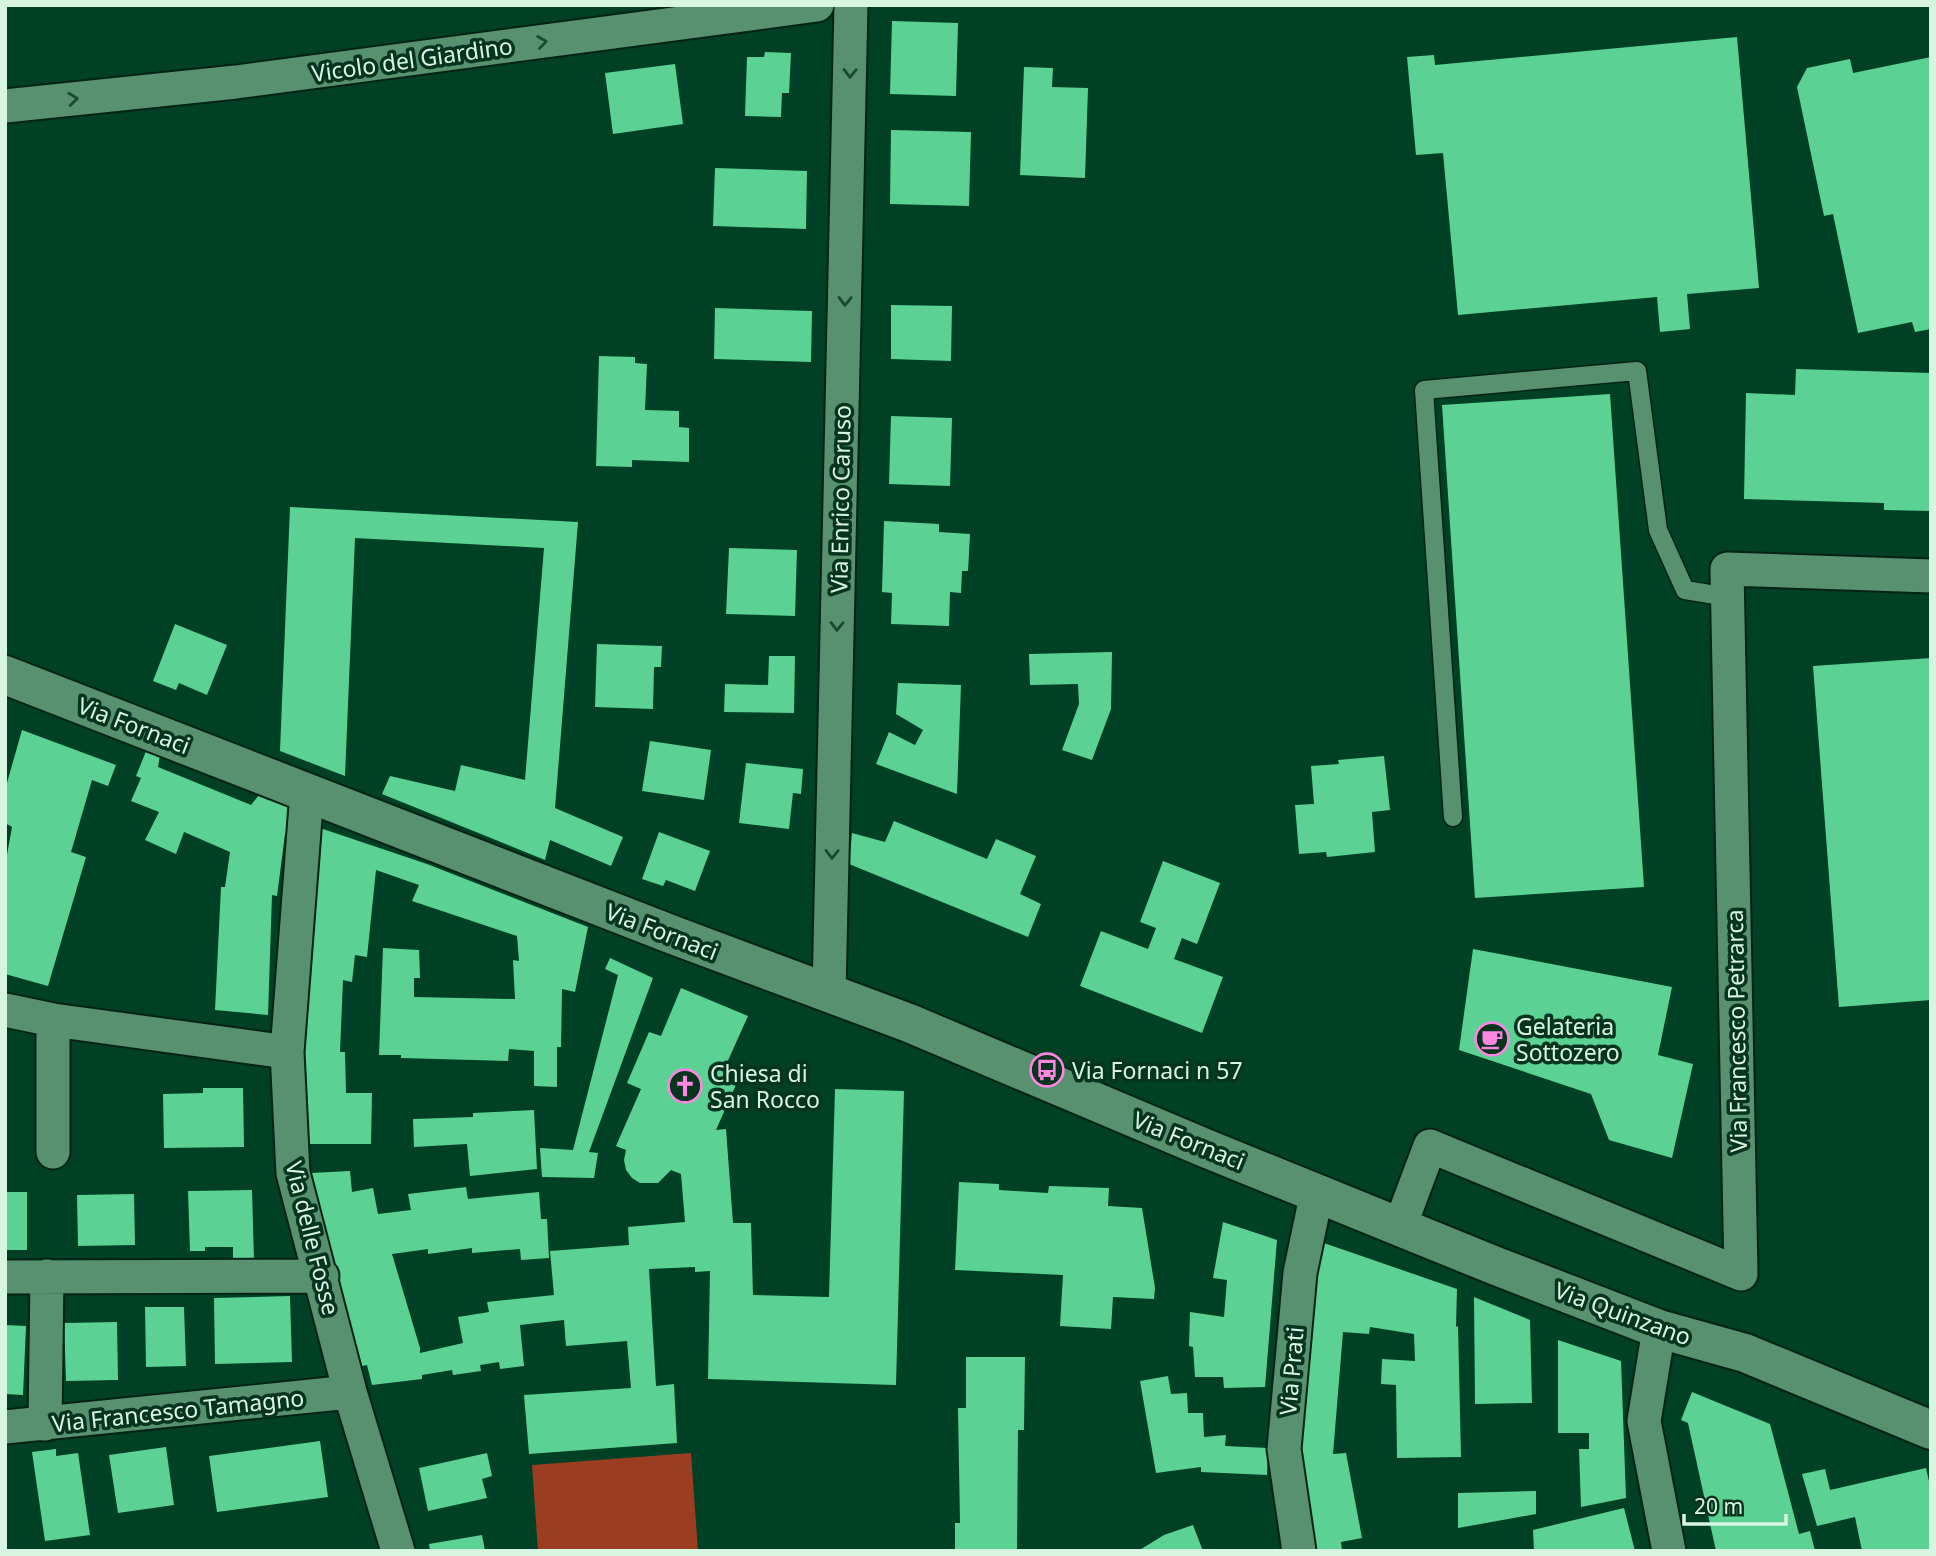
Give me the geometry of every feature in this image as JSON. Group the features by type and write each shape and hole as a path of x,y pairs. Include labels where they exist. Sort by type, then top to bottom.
{"street":[{"name":"Vicolo del Giardino","path":"5,106 236,82 817,5"},
{"name":"Via Enrico Caruso","path":"829,993 851,5"},
{"name":"Via Francesco Petrarca","path":"1400,1226 1430,1146 1741,1274 1727,569 1931,576"},
{"name":"Via Fornaci","path":"5,675 673,935 909,1023 1205,1148 1317,1192"},
{"name":"Via delle Fosse","path":"307,792 287,1052 293,1173 351,1392 398,1551"},
{"path":"5,1010 53,1020 287,1052"},
{"path":"52,1152 53,1020"},
{"name":"Via Quinzano","path":"1317,1192 1659,1329 1745,1353 1931,1430"},
{"name":"Via Prati","path":"1299,1551 1284,1449 1300,1273 1317,1192"},
{"path":"45,1424 47,1276"},
{"path":"5,1277 322,1276"},
{"path":"1659,1329 1644,1421 1669,1551"},
{"name":"Via Francesco Tamagno","path":"5,1427 351,1392"}],"lane":[{"path":"1453,817 1424,390 1637,370 1658,530 1685,590 1728,597"}],"shaded area":[{"path":"691,1453 698,1551 538,1551 532,1465"}],"building":[{"path":"892,21 958,23 956,96 890,94"},
{"path":"1737,37 1759,288 1687,294 1690,329 1660,332 1657,297 1458,315 1443,153 1416,155 1407,57 1434,55 1435,65"},
{"path":"765,52 791,53 789,93 782,93 781,117 745,116 747,57 764,57"},
{"path":"1931,57 1931,329 1915,332 1912,322 1858,333 1833,214 1824,216 1797,87 1807,68 1850,59 1853,73"},
{"path":"675,64 683,124 613,134 605,73"},
{"path":"1024,67 1053,68 1052,87 1088,88 1085,178 1020,175"},
{"path":"891,130 971,132 969,206 890,204"},
{"path":"715,168 807,171 806,229 713,226"},
{"path":"891,305 952,306 951,361 891,359"},
{"path":"715,308 812,311 811,362 714,359"},
{"path":"599,356 635,357 635,363 647,364 645,410 679,411 679,427 689,428 689,462 632,460 632,467 596,466"},
{"path":"1796,369 1931,373 1931,511 1884,510 1884,503 1744,499 1746,393 1795,395"},
{"path":"1610,394 1644,887 1475,898 1442,405"},
{"path":"891,416 952,418 950,486 889,484"},
{"path":"290,507 578,522 555,808 623,837 611,866 550,840 545,860 382,794 390,776 455,791 461,765 525,780 544,548 355,538 345,776 280,751"},
{"path":"884,521 939,524 939,532 970,534 968,571 962,571 961,593 950,592 949,626 891,624 892,593 882,592"},
{"path":"729,548 797,550 795,616 726,614"},
{"path":"175,624 227,645 207,695 179,683 176,690 153,681"},
{"path":"597,644 662,646 661,667 654,667 653,709 595,707"},
{"path":"1112,652 1111,709 1092,760 1062,750 1079,704 1078,684 1030,685 1029,654"},
{"path":"769,656 795,656 794,713 724,712 725,684 768,685"},
{"path":"1931,658 1931,1000 1839,1007 1813,666"},
{"path":"898,683 961,685 957,794 876,764 889,732 915,745 923,730 896,714"},
{"path":"22,730 116,765 108,786 92,780 71,852 86,857 48,986 5,974 5,866 12,827 5,823 5,790"},
{"path":"650,741 711,750 704,800 642,791"},
{"path":"147,749 160,755 158,767 251,805 259,795 292,807 288,835 285,834 277,896 272,895 268,1015 215,1010 221,887 225,887 230,852 184,832 176,854 145,840 159,812 131,801 141,778 136,776"},
{"path":"1384,756 1390,810 1372,812 1375,852 1327,857 1326,852 1299,854 1295,805 1314,804 1311,766 1339,764 1338,760"},
{"path":"746,763 803,769 801,794 793,793 789,829 739,823"},
{"path":"894,821 987,859 996,839 1036,856 1020,894 1041,904 1028,937 849,864 852,833 885,842"},
{"path":"314,826 427,864 588,927 575,992 562,989 557,1087 534,1086 534,1051 509,1049 508,1061 379,1055 383,948 419,950 420,978 414,978 414,997 515,999 513,960 519,961 517,936 412,901 419,885 376,870 367,957 355,955 352,982 343,980 340,1052 345,1052 346,1093 372,1093 371,1144 308,1144 302,1051"},
{"path":"659,832 710,851 695,891 666,880 663,886 642,879"},
{"path":"1163,861 1220,883 1197,944 1182,938 1174,959 1223,977 1202,1033 1080,986 1101,931 1148,949 1156,928 1140,922"},
{"path":"1473,949 1672,987 1658,1055 1693,1064 1672,1158 1609,1140 1591,1094 1459,1050"},
{"path":"610,958 653,978 589,1152 598,1153 594,1178 542,1177 540,1148 573,1150 618,975 605,969"},
{"path":"681,988 748,1016 726,1065 742,1071 716,1130 726,1129 733,1223 751,1223 753,1295 829,1297 835,1089 904,1091 896,1385 708,1379 710,1271 695,1272 695,1267 649,1269 656,1386 674,1384 677,1443 529,1454 524,1395 631,1388 627,1341 566,1346 564,1320 520,1325 524,1366 500,1369 499,1362 480,1365 481,1371 453,1375 452,1370 422,1375 422,1379 372,1385 367,1365 362,1366 325,1237 321,1237 311,1173 350,1171 352,1192 373,1188 378,1214 411,1210 408,1194 466,1187 468,1199 539,1192 541,1219 547,1219 549,1258 521,1260 520,1249 472,1253 472,1248 428,1254 428,1249 392,1254 420,1353 463,1343 458,1317 489,1312 487,1302 554,1295 550,1251 629,1245 628,1227 685,1222 681,1174 671,1170 658,1183 640,1183 626,1170 626,1150 616,1146 641,1089 627,1083 649,1032 661,1036"},
{"path":"203,1088 243,1088 244,1147 164,1148 163,1094 203,1093"},
{"path":"534,1110 537,1169 470,1176 467,1144 414,1147 413,1119 473,1117 473,1113"},
{"path":"959,1182 999,1184 999,1190 1048,1193 1049,1186 1109,1188 1108,1206 1142,1208 1155,1288 1154,1299 1113,1297 1111,1329 1060,1326 1063,1275 955,1270"},
{"path":"252,1190 254,1260 233,1261 233,1247 205,1247 205,1251 190,1251 188,1191"},
{"path":"5,1192 27,1192 27,1250 5,1250"},
{"path":"134,1194 135,1245 78,1246 77,1195"},
{"path":"1223,1222 1277,1240 1265,1387 1224,1388 1223,1377 1195,1377 1193,1347 1189,1346 1190,1312 1224,1317 1227,1280 1213,1278"},
{"path":"1321,1242 1457,1289 1461,1457 1397,1458 1396,1385 1381,1384 1382,1359 1415,1361 1414,1334 1370,1327 1369,1334 1343,1332 1333,1454 1346,1453 1362,1538 1341,1542 1342,1551 1315,1551 1296,1447 1304,1341"},
{"path":"290,1296 292,1362 215,1364 214,1298"},
{"path":"1474,1297 1530,1320 1532,1403 1475,1404"},
{"path":"145,1307 184,1307 186,1366 146,1367"},
{"path":"117,1322 118,1380 66,1381 64,1323"},
{"path":"5,1325 26,1326 23,1395 5,1394"},
{"path":"1558,1340 1621,1361 1626,1498 1581,1507 1579,1449 1589,1449 1589,1433 1558,1433"},
{"path":"966,1357 1025,1357 1024,1430 1018,1430 1017,1551 955,1551 955,1523 960,1523 958,1408 966,1408"},
{"path":"1168,1376 1171,1394 1187,1393 1188,1413 1203,1413 1204,1437 1226,1435 1225,1446 1268,1448 1267,1475 1201,1472 1201,1467 1156,1473 1140,1381"},
{"path":"1692,1392 1770,1424 1799,1534 1810,1531 1815,1551 1716,1551 1688,1423 1681,1420"},
{"path":"320,1441 328,1497 217,1512 209,1456"},
{"path":"166,1447 174,1505 118,1513 109,1455"},
{"path":"56,1449 56,1456 78,1453 90,1535 45,1541 32,1452"},
{"path":"487,1453 492,1476 482,1479 487,1498 428,1511 419,1468"},
{"path":"1926,1468 1931,1490 1931,1551 1862,1551 1855,1517 1817,1526 1802,1474 1825,1469 1830,1490"},
{"path":"1536,1491 1536,1514 1458,1528 1458,1493"},
{"path":"1624,1508 1635,1551 1534,1551 1533,1530"},
{"path":"1193,1525 1203,1551 1138,1551 1164,1535"},
{"path":"482,1535 485,1551 430,1551 429,1544"}],"place":[{"name":"Gelateria Sottozero","path":"1492,1039"},
{"name":"Via Fornaci n 57","path":"1047,1070"},
{"name":"Chiesa di San Rocco","path":"685,1086"}]}
